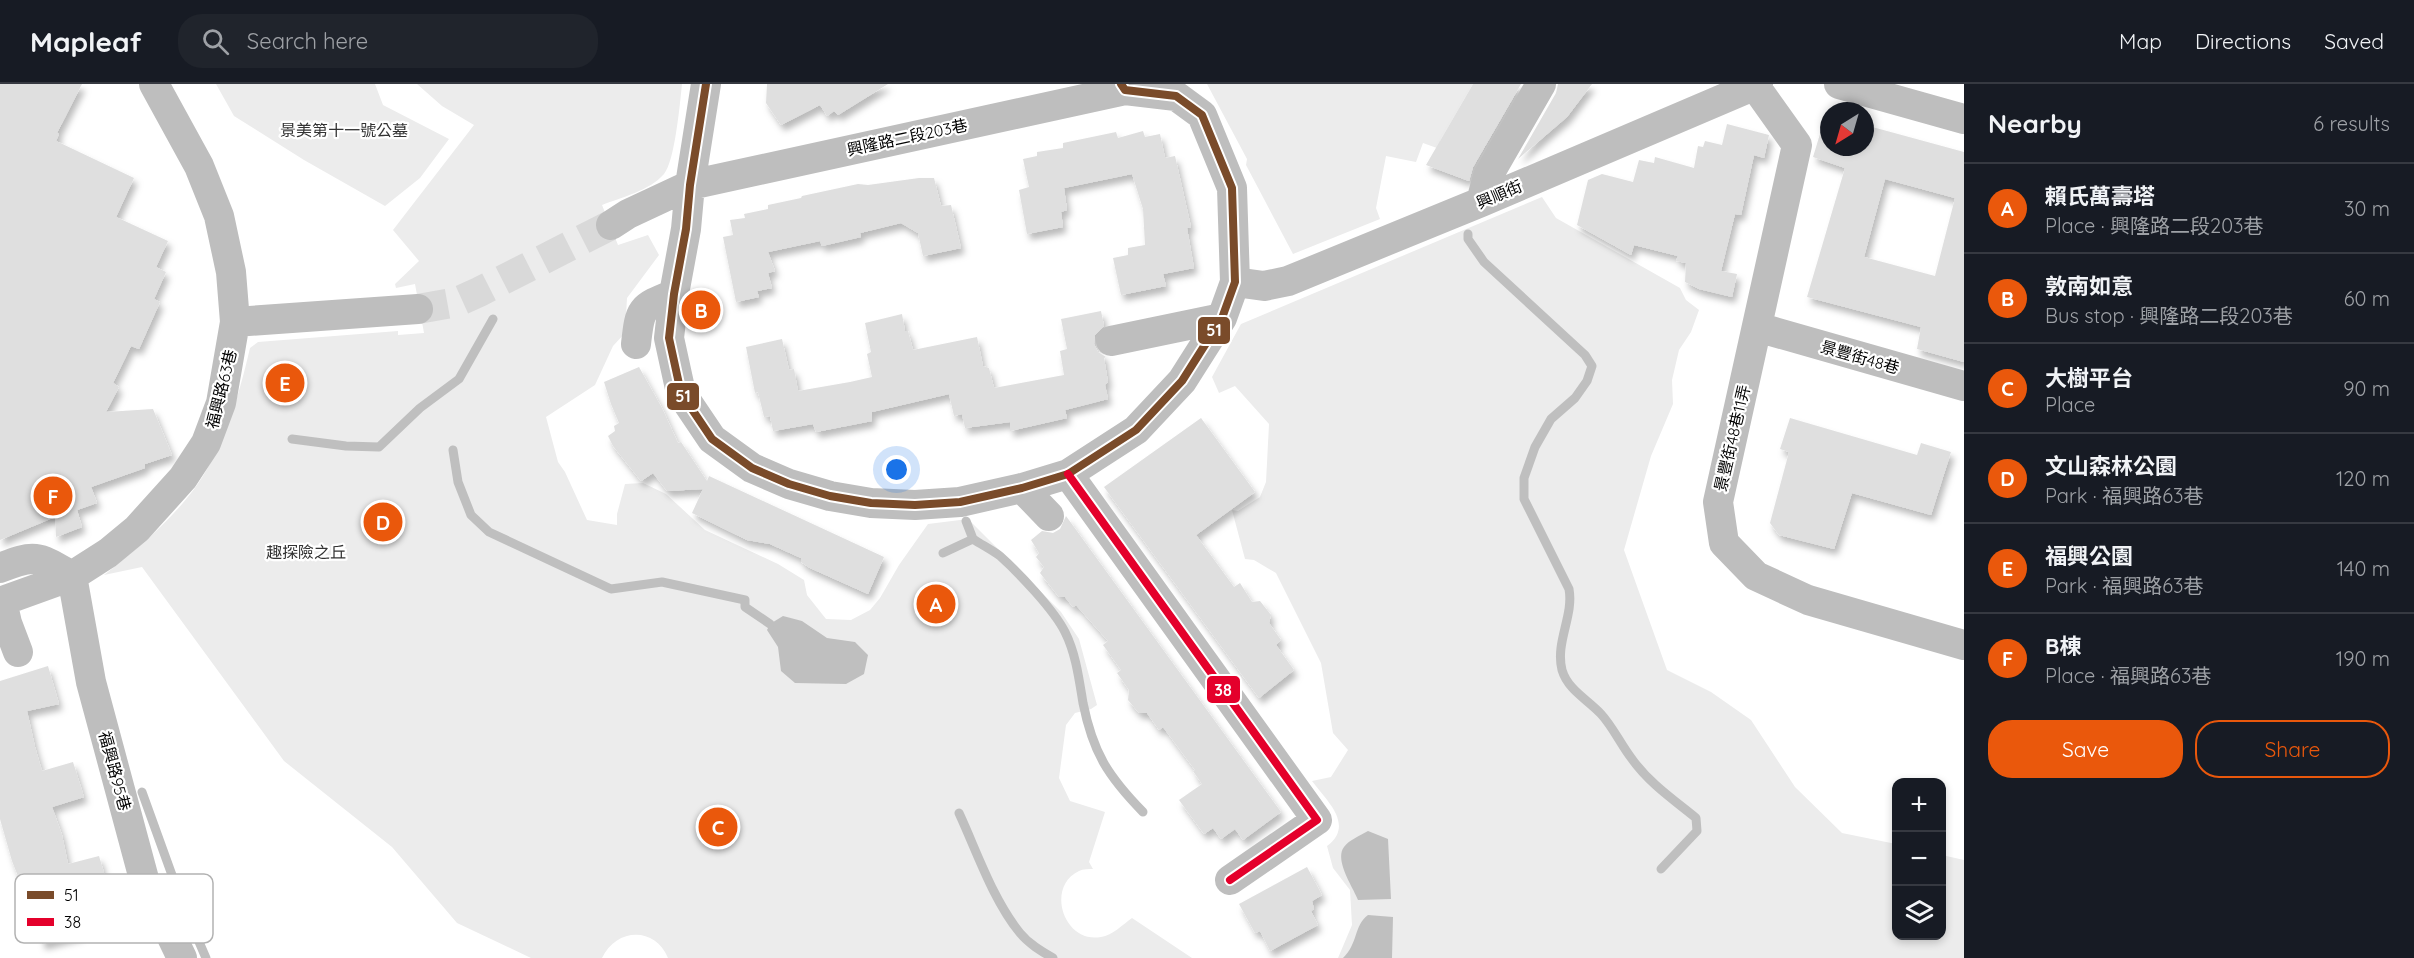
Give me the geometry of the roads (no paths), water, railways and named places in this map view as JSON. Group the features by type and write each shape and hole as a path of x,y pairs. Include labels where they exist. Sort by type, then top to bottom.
{"street":[{"name":"福興路63巷","path":"1,602 72,576 108,553 136,529 183,478 206,443 220,403 236,322 231,272 219,216 199,166 154,84"},
{"name":"興隆路二段203巷","path":"690,185 1123,87 1176,96 1202,116 1232,188 1235,282 1222,318 1182,381 1136,430 1068,474 1022,488 960,501 915,505 872,503 830,496 789,484 752,468 712,439 681,393 669,338 674,294 686,230 690,185 706,84"},
{"path":"1480,202 1488,176 1541,84"},
{"path":"1839,84 1964,119"},
{"name":"興順街","path":"1235,282 1264,286 1287,281 1756,85"},
{"name":"景豐街48巷11弄","path":"1756,85 1797,146 1718,502 1724,543 1756,576 1808,600 1964,645"},
{"path":"611,225 628,214 690,185"},
{"path":"636,344 639,318 646,306 674,294"},
{"path":"236,322 418,309"},
{"path":"1111,341 1222,318"},
{"name":"景豐街48巷","path":"1757,327 1964,386"},
{"path":"1068,474 1317,820 1230,880"},
{"path":"1022,488 1049,516"},
{"path":"0,568 32,558 48,561 72,576"},
{"name":"福興路95巷","path":"72,576 91,681 143,874"},
{"path":"1,602 18,652"},
{"name":"福興路95巷","path":"175,943 182,958"}],"waterway":[{"path":"1468,234 1468,239 1484,262 1585,355 1592,366 1587,381 1575,398 1551,419 1535,447 1524,478 1524,499 1569,589 1569,609 1560,660 1565,677 1573,689 1605,719 1646,776 1696,818 1697,831 1661,869"},
{"path":"292,439 346,446 379,447 420,408 459,379 493,319"},
{"path":"453,450 458,482 471,515 489,532 611,589 662,582 745,600 745,607 770,624"},
{"path":"943,553 973,539 966,521"},
{"path":"973,539 1008,563 1036,592 1060,623 1072,649 1087,721 1097,750 1111,775 1143,812"},
{"path":"142,792 172,874"},
{"path":"959,813 986,875 1010,920 1027,941 1053,958"},
{"path":"200,943 206,958"}],"tunnel":[{"path":"418,309 457,302 611,225"}],"place":[{"name":"敦南如意","path":"701,310"},
{"name":"福興公園","path":"285,383"},
{"name":"B棟","path":"53,496"},
{"name":"文山森林公園","path":"383,522"},
{"name":"賴氏萬壽塔","path":"936,604"},
{"name":"大樹平台","path":"718,827"}],"park label":[{"name":"景美第十一號公墓","path":"344,130"},
{"name":"趣探險之丘","path":"306,552"}]}
